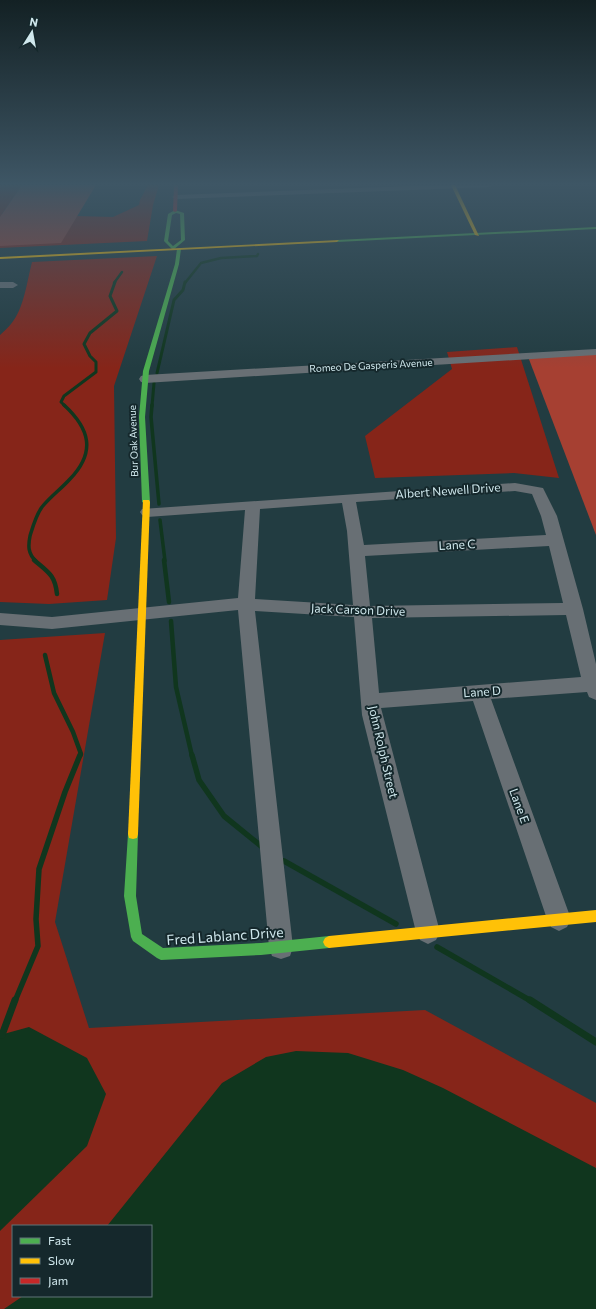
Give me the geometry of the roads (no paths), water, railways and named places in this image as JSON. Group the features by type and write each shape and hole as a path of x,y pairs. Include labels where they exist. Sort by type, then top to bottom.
{"street":[{"name":"Bur Oak Avenue","path":"172,246 176,249"},
{"name":"Bur Oak Avenue","path":"143,613 147,512 142,417 145,378 177,264 176,249 178,246"},
{"path":"0,258 239,246"},
{"path":"0,285 13,285"},
{"name":"Romeo De Gasperis Avenue","path":"145,378 596,352"},
{"name":"Albert Newell Drive","path":"147,512 515,487 538,491 549,516 556,540 594,688"},
{"name":"John Rolph Street","path":"348,498 355,531 372,714 428,932"},
{"path":"253,506 246,604 281,947"},
{"name":"Lane C","path":"357,551 556,540"},
{"name":"Jack Carson Drive","path":"0,619 52,623 235,604 363,611 574,609"},
{"name":"Fred Lablanc Drive","path":"143,613 130,896 137,937 161,954 281,947 596,916"},
{"name":"Lane D","path":"371,701 479,692 594,688"},
{"name":"Lane E","path":"479,692 559,919"}],"waterway":[{"path":"185,283 201,263 221,258 257,256 258,254"},
{"path":"114,283 122,272"},
{"path":"36,561 31,556 29,546 30,536 36,517 45,503 67,483 78,469 84,459 86,450 86,441 80,423 61,402 64,396 96,372 96,362 90,356 84,344 90,333 117,311 110,296 115,282"},
{"path":"157,373 174,300 183,290 185,282"},
{"path":"152,406 154,383"},
{"path":"152,405 151,417 159,504"},
{"path":"160,520 165,561"},
{"path":"34,560 53,578 57,594"},
{"path":"164,560 169,602"},
{"path":"171,621 176,687 192,756"},
{"path":"45,655 54,693 73,732 81,754 80,756"},
{"path":"15,1001 38,946 36,919 39,869 65,792 80,755"},
{"path":"192,755 199,780 224,816 261,846"},
{"path":"284,861 396,924"},
{"path":"437,947 531,1001"},
{"path":"2,1035 15,1000"},
{"path":"530,1000 596,1042"}]}
